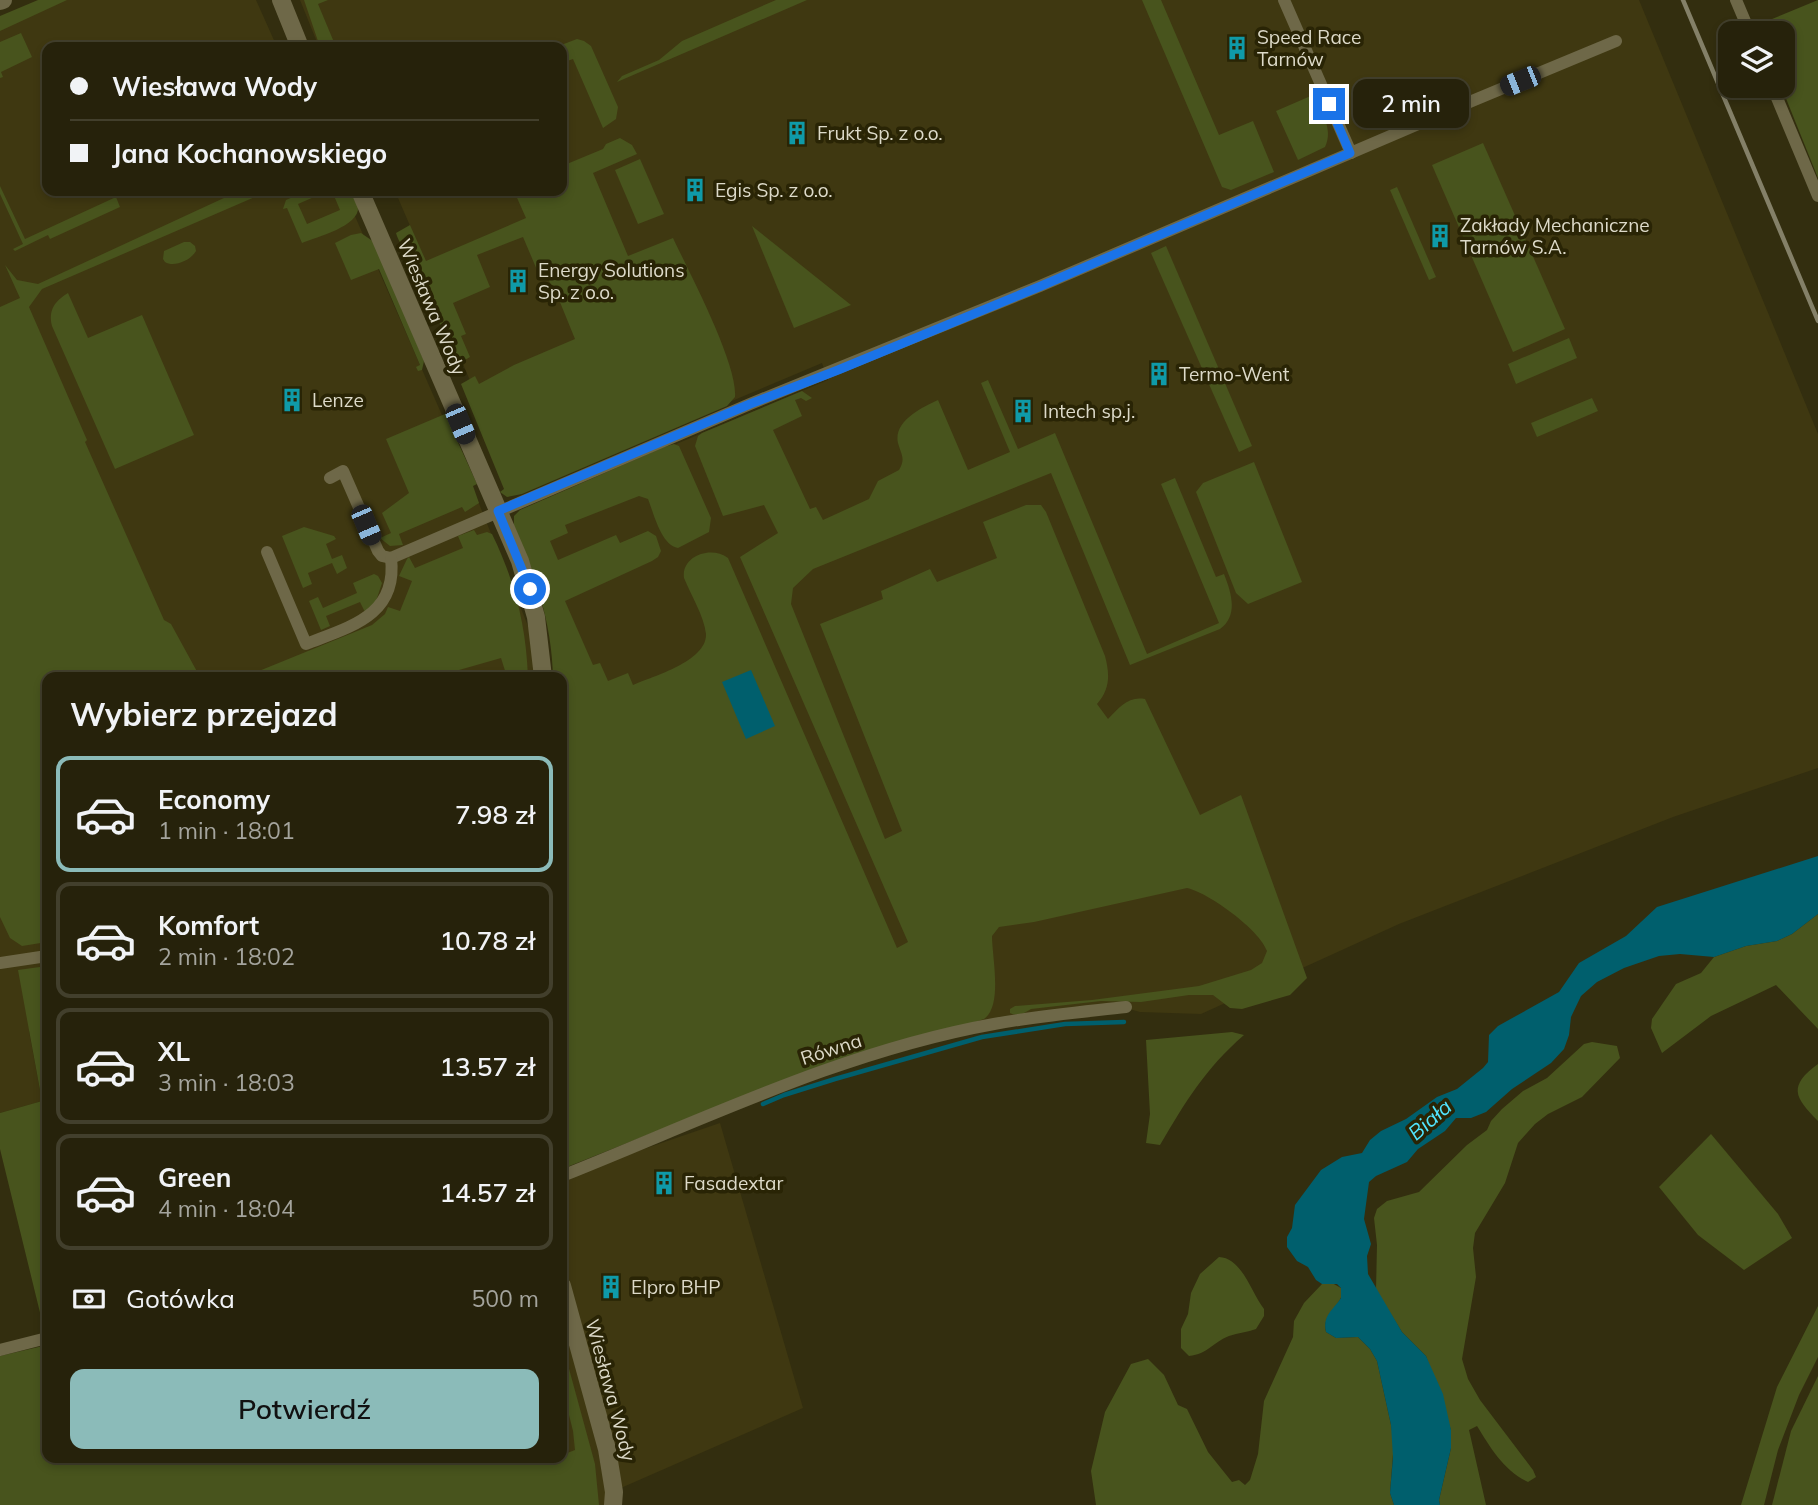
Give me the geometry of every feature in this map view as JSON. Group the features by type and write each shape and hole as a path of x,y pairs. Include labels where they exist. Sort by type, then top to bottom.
{"street":[{"path":"281,0 298,42"},
{"path":"1284,0 1350,153"},
{"path":"1736,0 1745,21"},
{"path":"330,478 343,471 378,551 382,556 391,558 750,404 1041,286 1616,41"},
{"path":"1777,98 1818,196"},
{"name":"Wiesława Wody","path":"362,196 530,589 543,672"},
{"path":"267,552 306,645 368,618 379,608 391,578 391,558"},
{"path":"0,962 42,957"},
{"name":"Równa","path":"567,1173 793,1082 898,1047 993,1024 1126,1007"},
{"name":"Wiesława Wody","path":"567,1304 607,1449 614,1492 613,1505"},
{"path":"0,1350 42,1339"}],"shaded area":[{"path":"48,0 256,0 275,42 42,42 42,196 346,196 462,461 542,661 542,672 42,672 42,1027 29,1031 42,1101 0,1113 0,21"},
{"name":"Zakłady Mechaniczne Tarnów S.A.","path":"300,0 1639,0 1818,434 1818,768 1673,817 1399,924 1201,1014 1140,1012 1126,1008 1044,1016 862,1059 615,695 578,658 520,510 828,380 822,363 518,491 452,339 452,323 397,196 567,196 567,42 317,42"},
{"path":"720,1123 803,1408 614,1491 608,1505 400,1505 391,1463 567,1463 567,1175"}],"green space":[{"path":"38,0 67,0 0,31 0,16"},
{"path":"304,0 328,0 318,4 334,42 318,42"},
{"path":"776,0 807,0 617,82 622,76 659,60 682,41"},
{"path":"1142,0 1161,0 1219,135 1253,121 1274,172 1231,190 1222,187"},
{"path":"1818,0 1818,178 1786,98 1795,98 1795,21 1767,21"},
{"path":"21,33 32,57 1,72 3,77 0,78 0,42"},
{"path":"577,39 591,46 618,107 616,119 603,128 573,59 567,61 567,43"},
{"path":"1313,95 1327,127 1327,140 1325,147 1298,160 1276,111"},
{"path":"620,138 632,145 637,154 593,173 628,256 673,238 721,341 734,382 735,397 727,406 522,494 507,497 500,492 504,489 461,384 475,376 479,384 514,365 575,339 553,285 546,274 540,277 523,237 477,255 490,287 453,303 466,334 461,336 470,357 458,364 459,367 453,368 425,279 396,233 410,225 426,261 526,218 516,196 567,196 567,164 603,149 606,144"},
{"path":"1483,143 1565,329 1513,352 1432,165"},
{"path":"640,159 664,214 638,224 615,170"},
{"path":"0,186 25,239 116,197 120,207 50,239 48,235 15,251 13,249 23,244 0,194"},
{"path":"1397,187 1436,277 1429,280 1390,190"},
{"path":"228,196 257,196 42,289 29,307 164,620 171,624 197,672 42,672 42,943 22,946 10,938 0,917 0,307 20,298 5,265 17,280 38,284"},
{"path":"295,196 316,196 298,204 307,224 340,210 334,196 353,196 358,207 357,214 336,230 302,243 287,208 283,209 286,200"},
{"path":"752,226 851,305 794,328"},
{"path":"361,233 374,242 424,361 422,370 418,371 416,367 420,365 379,269 351,280 335,243"},
{"path":"184,242 195,246 194,254 177,264 165,262 164,251"},
{"path":"1166,246 1252,446 1239,452 1151,253"},
{"path":"68,293 88,338 142,315 194,435 115,469 52,326 54,306"},
{"path":"1569,338 1577,358 1516,384 1508,364"},
{"path":"988,380 1018,449 1055,433 1147,654 1219,623 1161,484 1175,478 1216,577 1224,574 1232,603 1230,617 1220,629 1130,665 1051,473 813,569 793,588 791,604 885,839 902,831 820,624 883,599 881,591 930,569 937,582 997,558 983,522 1026,505 1041,505 1105,656 1108,681 1097,704 1108,719 1129,701 1145,699 1200,815 1241,795 1307,978 1290,995 1242,1009 1230,1008 1213,995 1189,995 1141,1002 1101,1001 1031,1009 1015,1015 1010,1013 1010,1009 1015,1006 1092,1000 1199,986 1251,970 1262,963 1267,951 1255,933 1233,914 1208,897 1187,888 1034,922 999,927 992,936 995,993 990,1013 984,1019 732,1101 567,1167 567,672 553,672 546,618 529,562 514,526 514,516 520,510 664,447 674,444 679,446 711,518 709,532 678,548 672,546 659,528 648,499 639,496 565,525 568,533 550,541 558,560 616,535 620,543 648,531 656,536 661,551 652,561 565,601 593,665 600,663 608,681 628,673 633,685 689,660 704,644 705,627 684,578 684,570 698,555 714,553 728,558 897,948 908,942 740,557 778,533 764,505 723,516 695,446 702,433 802,391 812,398 806,401 801,398 795,400 802,416 773,430 810,509 816,507 823,520 869,499 878,481 899,470 903,460 898,443 900,428 910,416 938,400 968,470 1010,452 981,383"},
{"path":"1592,398 1598,411 1537,437 1531,423"},
{"path":"445,414 477,484 473,486 479,503 465,512 462,507 399,534 403,545 390,546 380,538 391,533 382,513 409,493 386,439"},
{"path":"1254,462 1302,582 1248,604 1236,593 1196,492 1203,483"},
{"path":"304,527 334,536 336,539 326,544 332,559 342,555 347,568 337,574 332,563 308,573 312,584 303,588 282,536"},
{"path":"474,530 477,535 487,532 492,534 518,604 528,672 505,672 501,658 460,672 256,672 372,625 385,614 388,607 400,611 412,581 399,576 407,559 409,557 415,568 463,548 458,536"},
{"path":"374,574 382,583 375,604 365,612 360,602 326,616 330,626 321,630 309,601 318,597 323,608 357,593 353,583"},
{"path":"1818,914 1818,1029 1776,985 1711,1016 1662,1053 1651,1028 1652,1019 1676,984 1701,973 1714,957 1746,946 1777,941 1792,934"},
{"path":"42,967 42,1101 18,970"},
{"path":"1232,1032 1244,1035 1218,1060 1197,1086 1160,1145 1146,1143 1150,1114 1146,1040"},
{"path":"1592,1042 1617,1046 1620,1058 1582,1097 1548,1114 1518,1143 1505,1183 1475,1233 1473,1248 1476,1277 1462,1359 1468,1379 1480,1400 1536,1477 1528,1482 1512,1472 1498,1458 1477,1426 1469,1430 1486,1505 1440,1505 1451,1448 1451,1430 1426,1356 1402,1332 1376,1290 1377,1245 1374,1218 1377,1209 1387,1201 1419,1192 1467,1145 1487,1130 1502,1109 1523,1091 1547,1078 1584,1044"},
{"path":"1818,1064 1818,1121 1800,1098 1798,1085"},
{"path":"42,1101 42,1321 0,1149 0,1113"},
{"path":"1711,1134 1778,1214 1792,1238 1744,1270 1698,1235 1659,1187"},
{"path":"1219,1257 1234,1263 1240,1269 1264,1309 1264,1316 1256,1329 1229,1336 1201,1353 1189,1356 1181,1348 1181,1329 1188,1314 1191,1293 1200,1274"},
{"path":"1332,1283 1341,1288 1342,1295 1326,1321 1326,1332 1336,1338 1358,1337 1377,1361 1394,1441 1390,1493 1394,1505 1096,1505 1091,1471 1105,1412 1131,1364 1148,1359 1164,1375 1178,1405 1187,1409 1208,1452 1232,1482 1239,1480 1245,1485 1250,1480 1258,1454 1264,1401 1293,1337 1294,1321 1304,1303 1322,1284"},
{"path":"1818,1306 1818,1357 1799,1395 1778,1450 1764,1505 1741,1505 1777,1387"},
{"path":"42,1346 42,1463 567,1463 567,1453 575,1450 567,1407 567,1361 595,1464 599,1505 0,1505 0,1356"},
{"path":"1818,1376 1818,1505 1772,1505 1791,1431"}],"water":[{"path":"751,670 775,726 746,739 722,682"},
{"name":"Biała","path":"1818,856 1818,914 1792,934 1777,941 1746,946 1714,957 1680,954 1659,956 1624,968 1597,982 1581,996 1571,1017 1564,1049 1551,1063 1512,1089 1486,1112 1471,1118 1456,1118 1445,1131 1418,1149 1407,1162 1369,1182 1364,1219 1371,1244 1367,1256 1368,1274 1402,1332 1426,1356 1443,1394 1451,1430 1451,1448 1440,1505 1394,1505 1390,1493 1393,1457 1391,1425 1377,1361 1358,1337 1336,1338 1326,1332 1327,1317 1341,1298 1341,1288 1337,1284 1322,1284 1316,1280 1308,1267 1297,1261 1287,1247 1295,1205 1321,1170 1342,1157 1362,1153 1370,1140 1381,1131 1406,1119 1437,1097 1457,1089 1483,1068 1488,1062 1489,1035 1498,1026 1559,992 1579,963 1626,936 1657,907"}],"waterway":[{"path":"763,1104 835,1079 982,1037 1065,1024 1124,1022"}],"railway":[{"path":"1683,0 1818,321"}],"place":[{"name":"Speed Race Tarnów","path":"1237,48"},
{"name":"Frukt Sp. z o.o.","path":"797,133"},
{"name":"Egis Sp. z o.o.","path":"695,190"},
{"name":"Zakłady Mechaniczne Tarnów S.A.","path":"1440,236"},
{"name":"Energy Solutions Sp. z o.o.","path":"518,281"},
{"name":"Termo-Went","path":"1159,374"},
{"name":"Lenze","path":"292,400"},
{"name":"Intech sp.j.","path":"1023,411"},
{"name":"Fasadextar","path":"664,1183"},
{"name":"Elpro BHP","path":"611,1287"}],"route":[{"path":"530,589 498,511 750,404 1041,286 1350,153 1329,104"}]}
